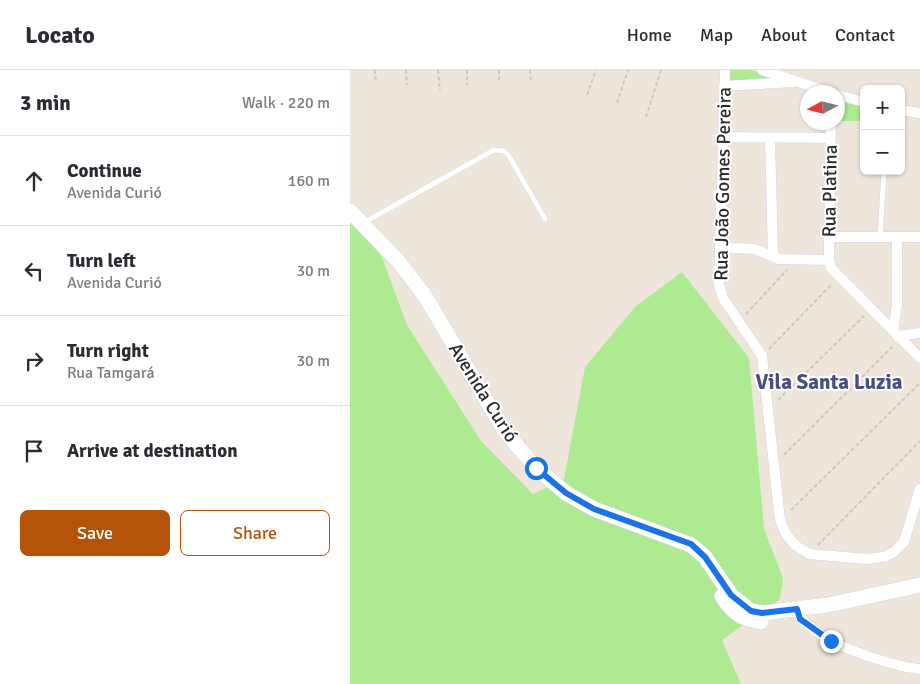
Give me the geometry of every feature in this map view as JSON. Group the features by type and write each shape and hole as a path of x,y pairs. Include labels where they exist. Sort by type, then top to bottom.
{"street":[{"name":"Rua João Gomes Pereira","path":"725,70 719,284 723,298 739,322"},
{"path":"762,70 804,85"},
{"path":"724,86 794,82"},
{"path":"845,97 860,101"},
{"path":"905,111 920,113"},
{"name":"Rua Platina","path":"830,130 829,260 831,268 920,358"},
{"path":"722,137 830,138"},
{"path":"770,138 773,256"},
{"name":"Avenida Curió","path":"350,211 399,262 426,296 504,430 536,468 566,493 594,509 691,544 705,557 731,595 751,611 798,614 828,604 920,585"},
{"path":"829,237 920,237"},
{"path":"897,237 897,335 920,333"},
{"name":"Rua Platina","path":"720,247 754,249 779,259 829,260"},
{"path":"739,322 762,356 770,409 780,520 786,534 795,545 809,554 867,559 884,557 894,552 904,542 920,489"},
{"path":"798,614 831,641 890,663 920,669"}],"lane":[{"path":"363,224 472,162 498,150 504,151 509,156 546,219"},
{"path":"880,236 884,175"}],"path":[{"path":"375,70 376,82"},
{"path":"406,70 406,85"},
{"path":"438,70 440,91"},
{"path":"467,70 467,85"},
{"path":"499,70 499,80"},
{"path":"530,70 531,83"},
{"path":"587,95 596,70"},
{"path":"617,103 628,70"},
{"path":"646,117 661,70"},
{"path":"739,322 797,260"},
{"path":"762,356 839,277"},
{"path":"770,409 871,308"},
{"path":"774,465 897,335"},
{"path":"780,520 920,383"},
{"path":"809,554 920,441"}],"green space":[{"path":"729,70 752,70 779,80 728,82"},
{"path":"845,102 860,106 860,121 845,121"},
{"path":"350,223 381,255 407,325 481,441 533,494 564,479 585,367 635,307 682,272 749,358 764,529 783,578 780,599 722,640 741,684 350,684"}],"district":[{"name":"Vila Santa Luzia","path":"829,382"}],"route":[{"path":"536,468 566,493 594,509 691,544 705,557 731,595 741,605 751,611 762,613 797,609 800,619 831,641"}]}
